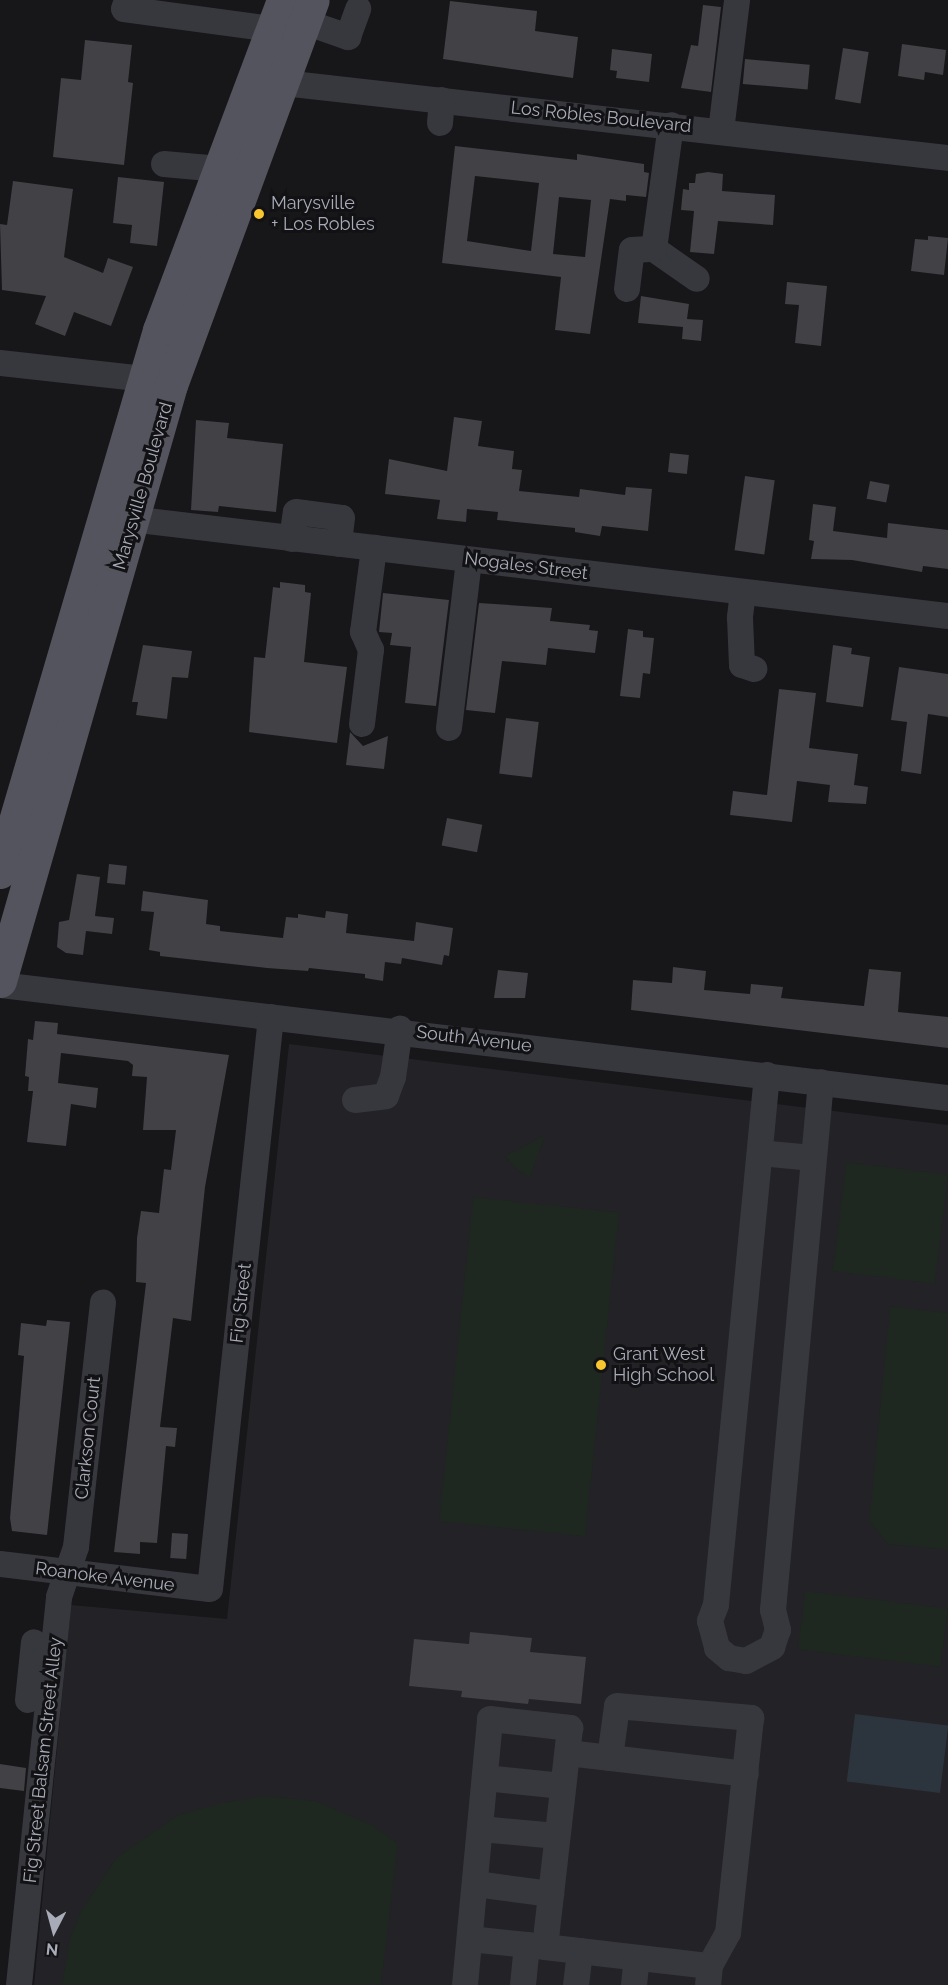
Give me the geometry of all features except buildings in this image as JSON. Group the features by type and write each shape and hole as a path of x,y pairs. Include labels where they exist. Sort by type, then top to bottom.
{"main road":[{"name":"Marysville Boulevard","path":"0,872 103,516 157,382 268,81 289,17"},
{"name":"Marysville Boulevard","path":"0,983 135,520 157,382 220,169 268,81"},
{"path":"44,830 37,816 46,751 38,739 51,730 74,678 93,661"}],"street":[{"path":"127,0 124,9 289,17 348,37 358,9"},
{"path":"721,131 737,0"},
{"path":"178,31 229,29 289,17"},
{"name":"Los Robles Boulevard","path":"268,81 441,112 671,125 948,158"},
{"path":"654,249 671,125"},
{"path":"164,164 220,169"},
{"path":"627,289 632,250 654,249 698,279"},
{"path":"0,363 157,382"},
{"path":"292,539 296,512 342,518 339,544"},
{"name":"Nogales Street","path":"103,516 948,616"},
{"path":"362,724 371,650 363,632 374,548"},
{"path":"449,728 469,560"},
{"path":"743,592 740,618 742,665 754,669"},
{"name":"South Avenue","path":"0,983 271,1017 400,1029 948,1098"},
{"name":"Fig Street","path":"210,1589 271,1017"},
{"path":"355,1100 386,1096 393,1077 400,1029"},
{"path":"767,1076 716,1605 710,1621 717,1648 729,1658 746,1661 772,1647 778,1630 773,1610 821,1082"},
{"path":"760,1153 813,1158"},
{"name":"Clarkson Court","path":"68,1572 76,1547 103,1302"},
{"name":"Roanoke Avenue","path":"0,1564 210,1589"},
{"name":"Fig Street Balsam Street Alley","path":"19,1985 59,1597 68,1572"},
{"path":"28,1700 34,1642"},
{"path":"470,1939 637,1958 709,1975 728,1933 751,1718 617,1706 610,1758"},
{"path":"465,1985 490,1719 570,1728 551,1894 523,1985"},
{"path":"568,1753 746,1774"},
{"path":"485,1778 563,1786"},
{"path":"481,1829 558,1836"},
{"path":"476,1884 551,1894"},
{"path":"576,1985 580,1951"},
{"path":"634,1985 637,1958"}],"shaded area":[{"name":"Grant West High School","path":"289,1044 948,1125 948,1985 34,1985 71,1605 227,1619"},
{"path":"545,1135 530,1178 515,1168 505,1156"},
{"path":"846,1162 948,1175 935,1284 833,1271"},
{"path":"473,1197 619,1212 585,1537 439,1521"},
{"path":"890,1306 948,1313 948,1550 888,1544 869,1521"},
{"path":"805,1591 948,1609 941,1667 798,1650"},
{"path":"855,1714 948,1725 940,1793 847,1781"},
{"path":"266,1796 316,1801 374,1826 398,1844 381,1985 62,1985 69,1941 81,1911 116,1858 178,1815 225,1802"}],"place":[{"name":"Marysville + Los Robles","path":"259,214"},
{"name":"Grant West High School","path":"601,1365"}]}
